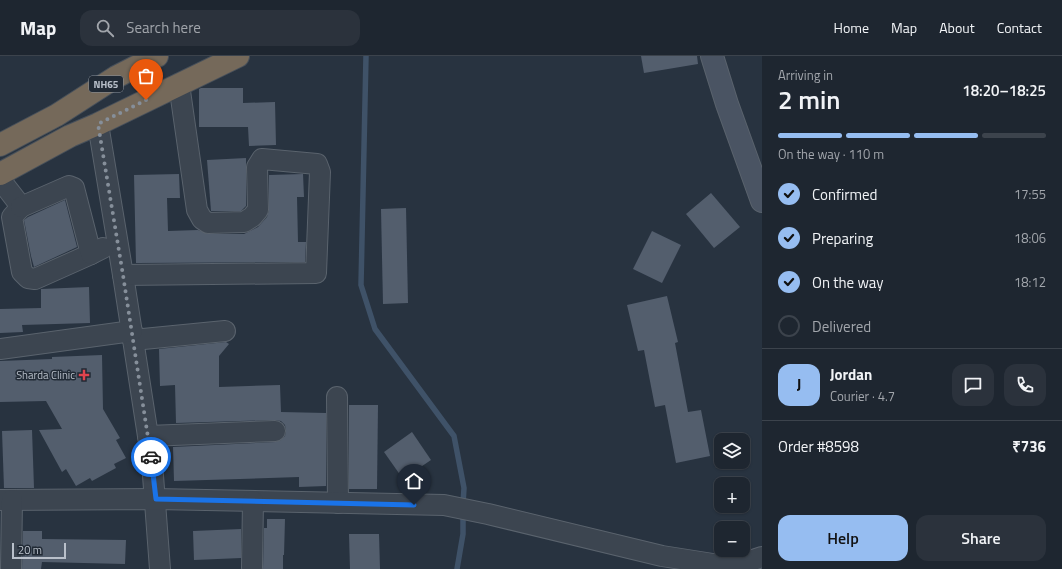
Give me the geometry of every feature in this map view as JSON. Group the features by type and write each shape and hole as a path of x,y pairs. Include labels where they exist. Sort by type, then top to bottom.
{"highway":[{"name":"NH65","path":"0,145 57,115 116,77 157,56"},
{"path":"1,178 70,136 98,124 238,56"}],"street":[{"path":"712,56 727,104 762,201"},
{"path":"123,275 316,273 320,172 318,164 262,160 257,166 258,210 252,217 244,222 208,223 202,219 197,210 179,84"},
{"path":"98,124 152,462 156,499 160,569"},
{"path":"1,178 21,208"},
{"path":"91,254 74,188 69,186 21,208 12,217 22,272 28,278 35,279 118,242"},
{"path":"0,349 132,335 225,331"},
{"path":"337,397 338,503"},
{"path":"148,436 275,431"},
{"path":"11,569 6,500 156,499 444,505 488,514 662,556 732,568 762,557"},
{"path":"252,567 253,501"}],"building":[{"path":"641,56 697,56 698,64 644,73"},
{"path":"243,88 243,103 275,102 276,145 249,146 248,127 199,127 199,89"},
{"path":"246,158 246,206 241,211 211,211 207,160"},
{"path":"179,174 180,198 167,198 168,231 198,230 208,234 244,234 258,227 267,217 269,210 269,175 303,174 304,197 297,197 298,242 306,242 305,262 136,263 134,175"},
{"path":"711,193 740,227 714,248 686,214"},
{"path":"65,200 77,247 34,267 24,220"},
{"path":"406,208 408,303 383,304 381,209"},
{"path":"652,231 681,245 662,283 633,269"},
{"path":"89,287 90,323 22,325 23,332 0,333 0,309 41,308 41,289"},
{"path":"667,296 678,342 675,343 688,412 701,410 710,456 676,463 665,405 655,407 644,350 638,351 627,305"},
{"path":"226,342 229,344 219,356 219,387 280,385 281,412 326,413 326,486 299,487 299,477 174,481 173,447 275,442 281,440 285,436 285,425 281,421 275,420 176,423 175,385 160,386 159,349"},
{"path":"102,355 103,409 120,438 116,440 126,458 114,464 116,468 92,481 90,478 76,486 66,469 62,472 39,430 62,429 46,401 0,402 0,361"},
{"path":"349,405 378,405 377,489 349,489"},
{"path":"32,430 34,488 4,488 2,431"},
{"path":"412,432 431,460 403,479 384,452"},
{"path":"267,519 285,519 283,569 263,569 264,528 267,528"},
{"path":"241,529 241,558 194,560 193,531"},
{"path":"23,531 42,531 42,539 126,540 125,564 42,562 41,569 22,569"},
{"path":"349,534 379,534 380,569 350,569"}],"waterway":[{"path":"366,56 361,285 375,329 454,436 464,488 463,504"},
{"path":"457,569 463,534 463,513"}],"way so far":[{"path":"146,100 98,124 151,457"}],"place":[{"name":"Sharda Clinic","path":"84,375"}],"route":[{"path":"151,457 156,499 414,505"}]}
